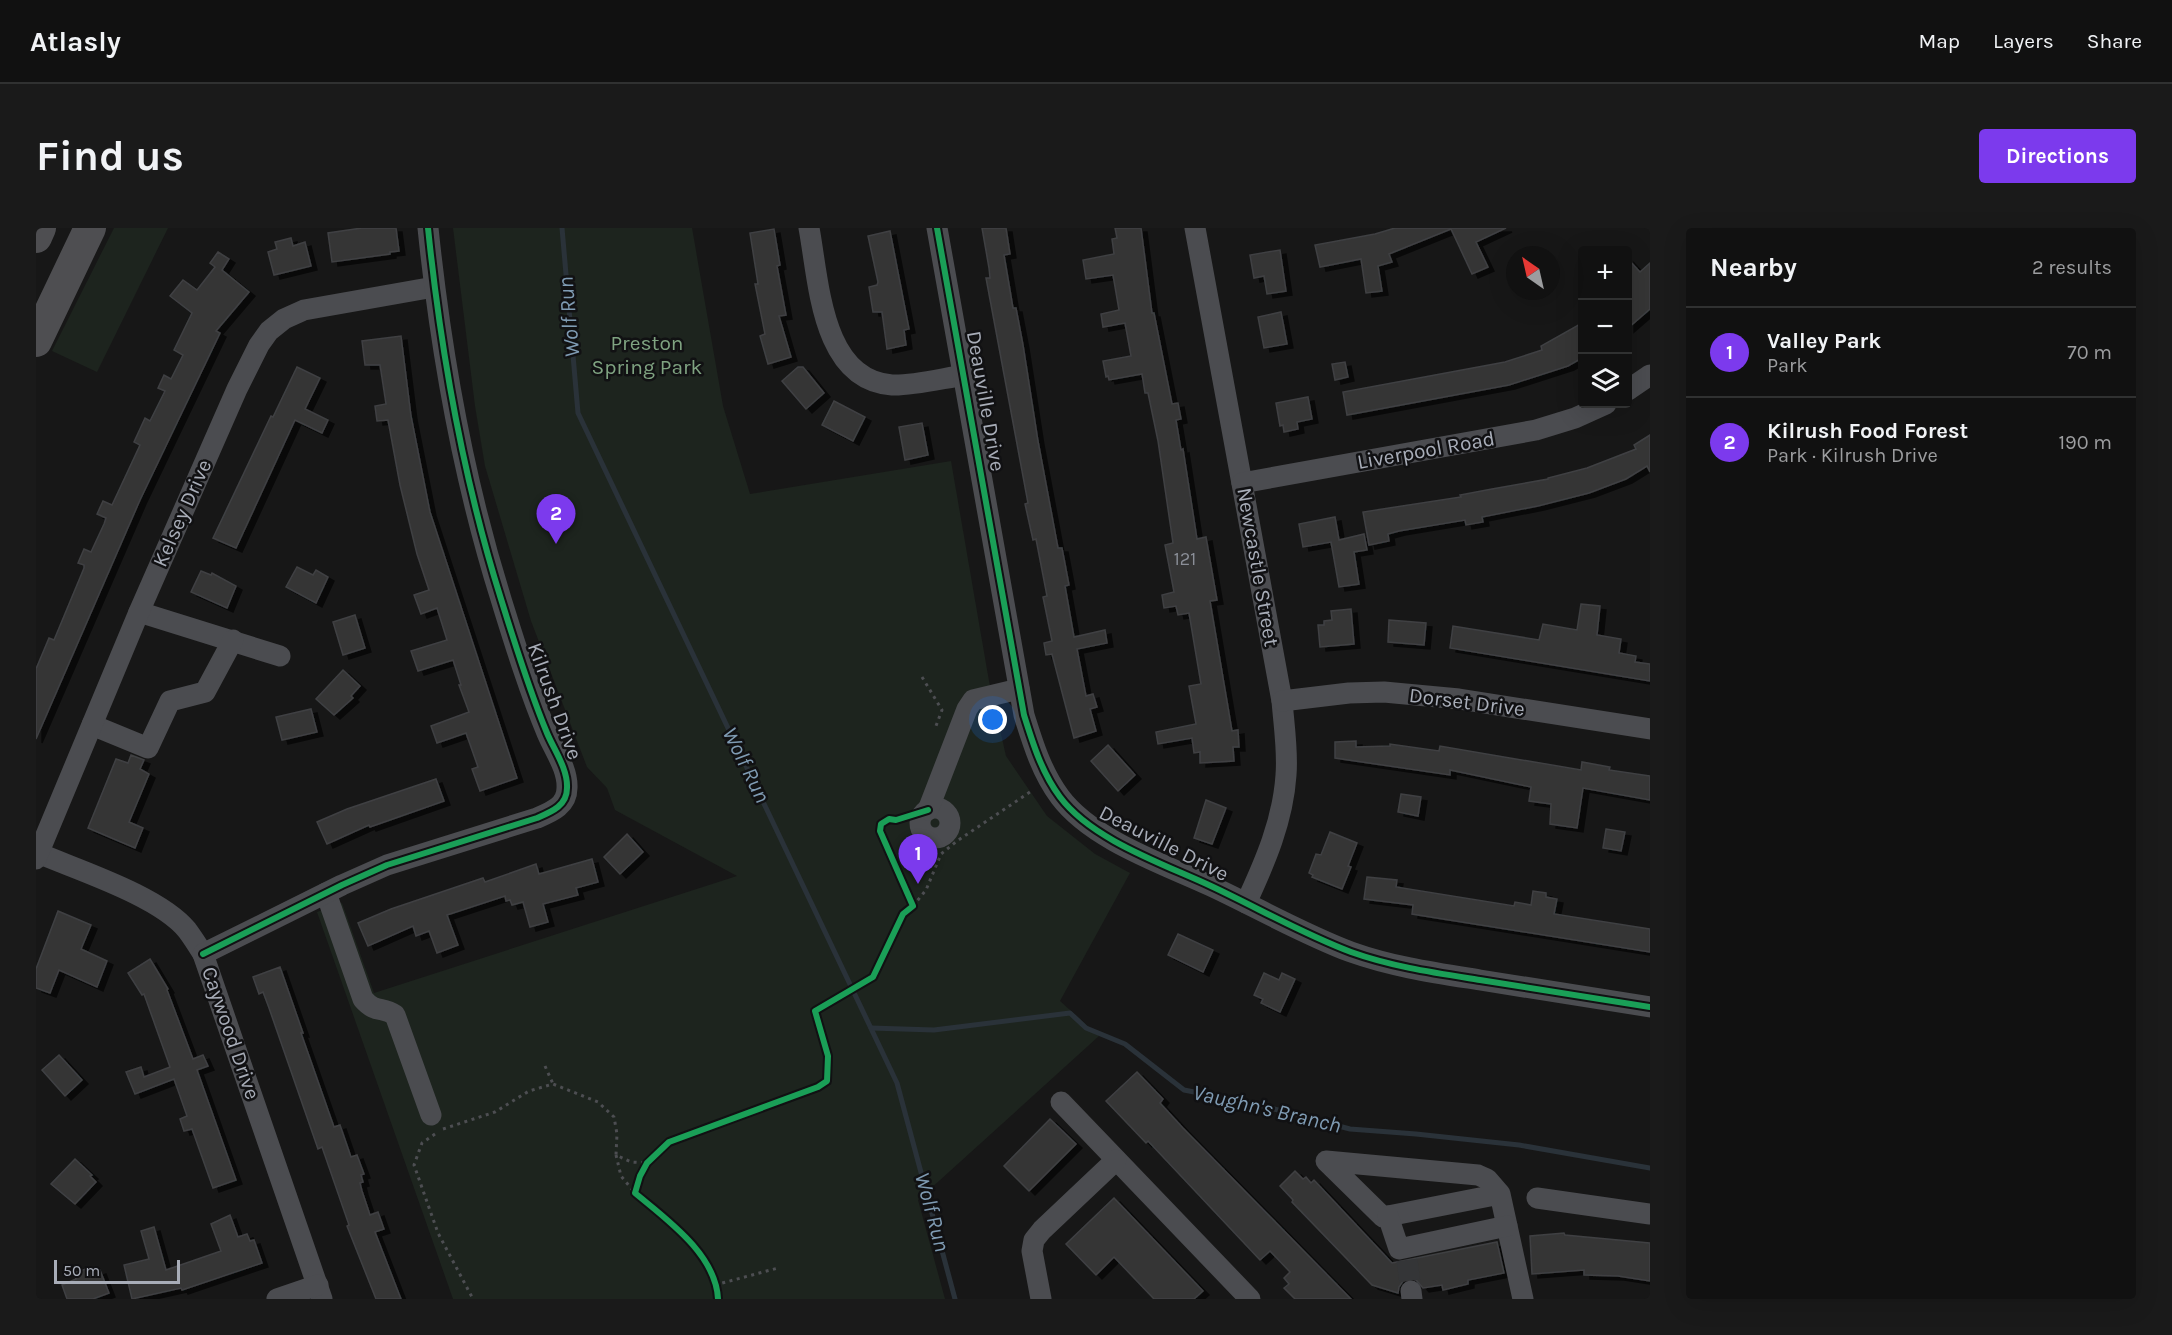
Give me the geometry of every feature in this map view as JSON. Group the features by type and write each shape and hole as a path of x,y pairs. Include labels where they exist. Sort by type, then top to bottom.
{"highway":[{"path":"36,237 40,228"},
{"path":"36,341 90,228"}],"street":[{"name":"Kilrush Drive","path":"203,954 387,865 537,818 563,804 567,779 547,733 501,599 470,490 453,408 434,287 428,228"},
{"path":"809,228 825,318 834,345 847,363 862,376 894,385 965,375"},
{"name":"Deauville Drive","path":"937,228 965,375 1019,689 1032,743 1049,780 1061,798 1082,820 1113,840 1246,903 1295,929 1352,952 1402,967 1650,1007"},
{"name":"Newcastle Street","path":"1195,228 1282,701 1286,774 1282,803 1266,860 1246,903"},
{"name":"Kelsey Drive","path":"37,856 139,612 237,389 259,345 269,331 284,319 304,310 434,287"},
{"path":"1632,387 1650,375"},
{"name":"Liverpool Road","path":"1242,483 1536,430 1575,418 1597,408"},
{"path":"139,612 280,656"},
{"path":"92,725 148,748 170,701 204,692 233,640"},
{"path":"928,810 967,709 973,700 1019,689"},
{"name":"Dorset Drive","path":"1282,701 1349,693 1384,692 1459,699 1650,729"},
{"name":"Caywood Drive","path":"37,856 146,899 168,913 187,930 203,954 320,1292"},
{"path":"326,893 363,999 370,1008 390,1011 395,1015 431,1114"},
{"path":"1061,1102 1250,1299"},
{"path":"1041,1299 1032,1251 1034,1240 1116,1160"},
{"path":"1500,1194 1383,1217 1326,1161 1478,1175 1487,1179 1500,1194 1524,1299"},
{"path":"1537,1198 1650,1214"},
{"path":"1388,1216 1399,1248 1405,1254 1507,1226"},
{"path":"277,1299 320,1292"}],"path":[{"path":"922,677 942,710 936,726"},
{"path":"913,906 926,890 941,854 1049,780"},
{"path":"546,1066 553,1084"},
{"path":"473,1299 438,1233 414,1166 422,1143 444,1128 495,1112 528,1091 553,1084 598,1102 614,1117 617,1134 616,1155 621,1176 635,1193"},
{"path":"616,1155 631,1162 647,1162"},
{"path":"715,1285 778,1268"}],"green space":[{"path":"114,228 168,228 97,372 52,351"},
{"name":"Preston Spring Park","path":"453,228 692,228 723,406 750,494 951,461 989,681 1006,756 1047,816 1095,854 1130,873 1060,1001 1099,1036 918,1200 945,1299 453,1299 317,912 342,903 374,993 737,876 615,810 607,788 587,767 531,621 485,466 475,406"}],"building":[{"path":"362,228 396,228 399,251 332,262 328,233"},
{"path":"982,228 1006,228 1010,254 1004,255 1013,308 1016,308 1023,345 1058,548 1062,548 1069,585 1065,586 1074,637 1105,630 1107,643 1077,649 1086,696 1093,694 1097,707 1090,709 1096,731 1074,738 1052,654 1046,655 1044,643 1052,641 1043,597 1047,596 1036,539 1033,540 1025,504 1028,503 986,278 990,278"},
{"path":"1115,228 1141,228 1152,313 1154,313 1172,404 1178,403 1181,419 1176,420 1181,450 1183,449 1197,539 1206,537 1217,600 1210,601 1232,731 1238,730 1239,747 1233,747 1234,761 1200,763 1200,752 1194,753 1192,738 1158,744 1156,732 1196,724 1189,686 1201,684 1189,613 1178,615 1176,606 1164,608 1162,595 1174,592 1165,545 1173,543 1158,441 1148,393 1145,393 1142,374 1109,380 1108,376 1106,377 1103,361 1131,356 1125,323 1103,327 1101,314 1119,310 1113,275 1086,279 1083,260 1114,254 1112,239 1117,238"},
{"path":"1395,228 1506,228 1476,242 1488,267 1472,274 1451,229 1389,254 1392,262 1378,266 1382,291 1366,293 1361,259 1320,267 1315,245"},
{"path":"774,229 780,265 777,266 786,315 779,316 791,357 768,364 760,336 765,334 755,284 758,284 750,233"},
{"path":"890,231 909,329 904,330 906,345 887,349 882,312 873,312 869,287 877,285 878,282 868,236"},
{"path":"291,238 293,246 305,242 311,266 274,275 268,252 277,249 275,242"},
{"path":"1280,250 1286,291 1267,294 1264,276 1254,278 1250,255"},
{"path":"218,252 229,259 222,270 249,292 216,331 220,333 140,500 36,739 36,669 49,638 54,640 84,568 84,565 78,563 84,549 91,552 104,524 106,518 97,514 103,501 112,505 140,445 134,442 145,418 150,421 165,391 158,388 164,375 171,379 183,355 174,350 192,313 170,296 183,280 197,290 215,267 210,263"},
{"path":"1632,263 1640,272 1650,263 1650,309 1632,325"},
{"path":"1281,312 1287,344 1264,348 1258,317"},
{"path":"1578,325 1578,360 1568,366 1509,385 1347,415 1343,392 1505,362 1542,350 1541,346"},
{"path":"401,336 411,416 430,512 517,778 480,791 472,769 478,767 466,733 437,743 431,726 469,712 453,660 418,671 411,651 447,640 437,608 421,614 414,595 429,590 417,554 400,485 388,420 377,421 375,406 386,404 380,365 365,365 362,341"},
{"path":"1345,362 1348,377 1335,380 1332,364"},
{"path":"297,367 320,378 305,409 328,420 322,433 295,420 236,548 213,538"},
{"path":"798,367 803,367 824,393 806,409 782,381"},
{"path":"1308,397 1312,419 1297,422 1298,429 1284,432 1283,425 1280,426 1276,403"},
{"path":"834,401 865,417 853,441 822,425"},
{"path":"922,423 928,455 905,460 899,427"},
{"path":"1650,435 1650,472 1647,466 1626,479 1589,493 1482,517 1483,522 1466,525 1465,520 1399,531 1388,534 1389,541 1369,545 1363,512 1461,497 1460,495 1548,479 1587,468 1636,449 1634,445"},
{"path":"1335,517 1339,540 1364,534 1367,550 1354,552 1359,584 1339,587 1331,542 1303,547 1299,524"},
{"path":"297,567 313,575 316,570 328,577 316,603 286,587"},
{"path":"201,571 211,575 212,573 236,586 227,608 191,592"},
{"path":"1581,604 1600,606 1597,635 1621,639 1619,653 1636,656 1635,662 1650,664 1650,681 1450,648 1453,626 1539,640 1543,624 1577,630"},
{"path":"1351,609 1354,644 1320,647 1318,625 1324,625 1324,621 1332,620 1331,611"},
{"path":"355,615 365,648 343,655 333,622"},
{"path":"1389,620 1426,623 1424,645 1388,642"},
{"path":"343,670 360,686 351,696 353,698 334,715 316,699"},
{"path":"311,709 317,732 282,740 276,717"},
{"path":"1356,741 1356,747 1390,746 1390,744 1439,751 1440,746 1581,770 1582,762 1610,767 1609,770 1650,776 1650,800 1583,788 1577,828 1550,824 1551,804 1529,801 1531,787 1450,770 1450,775 1335,758 1335,742"},
{"path":"1108,745 1135,775 1118,791 1091,761"},
{"path":"131,755 144,760 140,769 149,774 129,822 143,828 135,848 88,828 116,759 128,763"},
{"path":"436,779 444,801 370,827 369,825 327,844 317,822 347,809"},
{"path":"1401,794 1421,797 1418,816 1398,812"},
{"path":"1206,800 1226,808 1212,844 1194,838"},
{"path":"1606,829 1625,832 1621,851 1603,848"},
{"path":"1330,832 1357,843 1342,889 1312,877 1313,875 1309,873 1316,854 1321,855"},
{"path":"627,834 643,852 620,874 604,857"},
{"path":"592,859 598,882 576,888 578,895 543,904 548,922 530,927 523,902 512,905 510,900 506,901 505,896 447,915 458,945 437,953 429,931 416,936 413,926 368,946 358,923 391,909 483,878 485,882 536,864 539,874"},
{"path":"1367,877 1397,880 1396,887 1514,906 1515,902 1531,905 1533,891 1546,893 1546,897 1557,899 1554,914 1650,929 1650,952 1412,914 1413,905 1364,899"},
{"path":"58,911 91,925 81,949 107,961 97,987 59,970 50,993 36,988 36,969"},
{"path":"1178,934 1213,950 1203,972 1168,955"},
{"path":"150,959 168,989 193,1059 203,1055 208,1066 197,1070 236,1180 213,1188 192,1129 184,1131 180,1119 187,1116 174,1079 135,1094 126,1072 141,1067 144,1077 170,1067 144,994 142,995 128,973"},
{"path":"280,967 334,1127 340,1125 351,1157 357,1155 364,1174 361,1175 363,1182 360,1183 370,1215 378,1212 384,1229 375,1232 401,1299 376,1299 347,1226 349,1225 322,1147 318,1149 263,992 259,994 253,977"},
{"path":"1264,973 1279,980 1282,973 1295,979 1280,1012 1261,1003 1263,999 1254,995"},
{"path":"59,1055 82,1080 65,1096 42,1070"},
{"path":"1137,1072 1163,1099 1160,1103 1183,1128 1351,1299 1295,1299 1284,1288 1289,1284 1284,1278 1290,1272 1270,1251 1260,1260 1148,1141 1146,1143 1106,1101"},
{"path":"1050,1119 1076,1144 1029,1191 1004,1166"},
{"path":"75,1159 96,1182 75,1204 51,1184"},
{"path":"1295,1171 1311,1183 1314,1180 1392,1263 1497,1242 1504,1273 1468,1280 1468,1284 1443,1290 1442,1285 1423,1288 1416,1280 1410,1278 1403,1281 1398,1293 1372,1285 1292,1202 1293,1200 1280,1186"},
{"path":"1114,1198 1203,1291 1194,1299 1154,1299 1114,1257 1096,1275 1066,1244"},
{"path":"230,1215 238,1237 247,1234 250,1241 254,1240 262,1263 182,1290 181,1288 132,1299 124,1265 149,1259 141,1231 154,1227 166,1270 221,1251 211,1224"},
{"path":"1564,1233 1565,1235 1650,1243 1650,1281 1618,1276 1584,1275 1584,1270 1532,1274 1530,1236"},
{"path":"89,1268 91,1273 100,1270 109,1293 93,1299 67,1299 62,1285 76,1279 74,1273"}],"waterway":[{"name":"Wolf Run","path":"562,228 578,413 897,1083 955,1299"},
{"name":"Vaughn's Branch","path":"871,1028 934,1030 1070,1013 1086,1028 1125,1044 1184,1090 1255,1104 1350,1129 1519,1145 1650,1168"}],"tunnel":[{"path":"1407,1260 1411,1291"}],"cycle path":[{"path":"203,954 387,865 542,816 557,808 566,794 565,774 540,717 523,667 475,508 447,369 428,228"},
{"path":"937,228 1024,715 1043,768 1060,797 1090,826 1109,838 1151,860 1351,952 1383,962 1431,972 1650,1007"},
{"path":"718,1299 709,1267 699,1253 674,1226 635,1193 640,1176 647,1163 669,1142 818,1087 827,1081 828,1056 815,1011 873,977 903,914 913,906 880,831 881,824 889,819 896,820 928,810"}],"place":[{"name":"Kilrush Food Forest","path":"556,544"},
{"name":"Valley Park","path":"918,884"}]}
